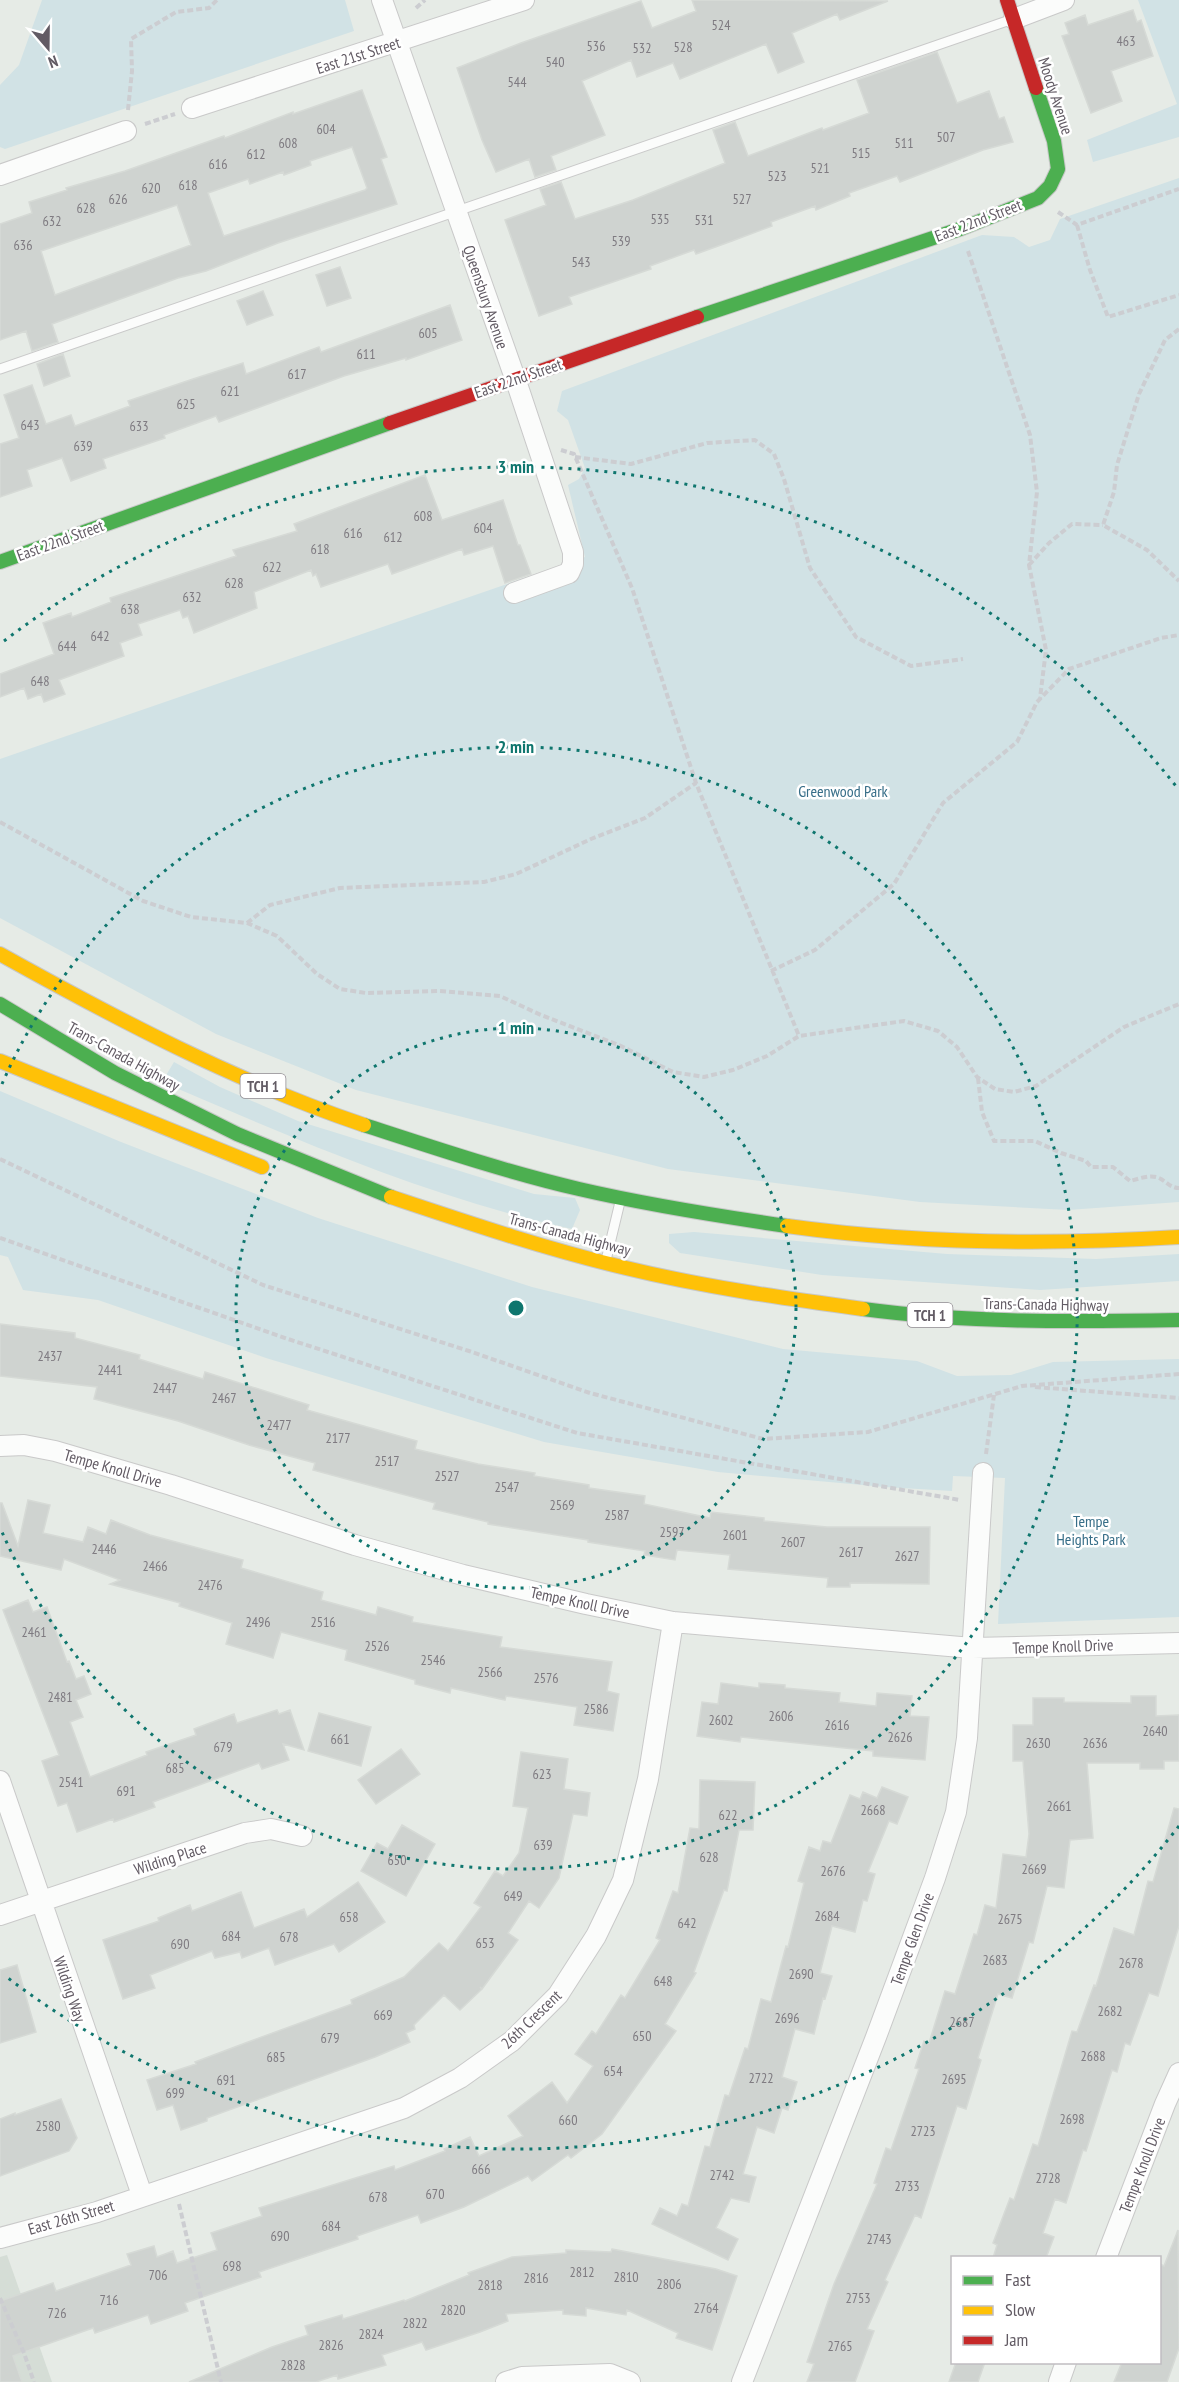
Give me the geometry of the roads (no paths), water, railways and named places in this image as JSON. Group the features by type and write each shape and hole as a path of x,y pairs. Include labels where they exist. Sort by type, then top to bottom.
{"main road":[{"name":"Moody Avenue","path":"1007,0 1054,141 1058,169 1050,186 1038,198"},
{"name":"East 22nd Street","path":"0,562 515,378 960,229 1038,198"},
{"name":"Trans-Canada Highway","path":"0,954 123,1022 207,1063 282,1094 458,1156 543,1180 621,1198 783,1226 948,1240 1035,1242 1179,1238"},
{"name":"Trans-Canada Highway","path":"0,1004 101,1065 267,1148 440,1215 529,1242 683,1280 771,1296 925,1315 1029,1322 1179,1320"},
{"path":"0,1061 278,1172"},
{"path":"341,1192 529,1242"}],"street":[{"name":"Queensbury Avenue","path":"382,0 570,539 573,564 568,573 560,578 514,593"},
{"name":"East 21st Street","path":"192,108 524,0"},
{"path":"1014,19 1065,0"},
{"path":"0,176 126,131"},
{"name":"Tempe Knoll Drive","path":"0,1446 24,1445 56,1451 355,1545 463,1575 673,1622 972,1648 1179,1643"},
{"name":"Tempe Glen Drive","path":"742,2382 876,2037 945,1849 956,1812 963,1775 983,1473"},
{"name":"26th Crescent","path":"142,2195 404,2108 460,2078 512,2041 558,1995 596,1936 622,1880 648,1779 673,1622"},
{"name":"Wilding Way","path":"0,1781 142,2195"},
{"name":"Wilding Place","path":"0,1915 245,1833 271,1829 302,1836"},
{"name":"Tempe Knoll Drive","path":"1107,2256 1179,2073"},
{"name":"East 26th Street","path":"0,2238 97,2212 142,2195"},
{"path":"1059,2382 1065,2364"},
{"path":"506,2382 522,2377 610,2374 630,2382"}],"lane":[{"path":"0,369 1014,19"},
{"path":"605,1261 621,1198"}],"park label":[{"name":"Greenwood Park","path":"843,791"},
{"name":"Tempe Heights Park","path":"1091,1530"}]}
